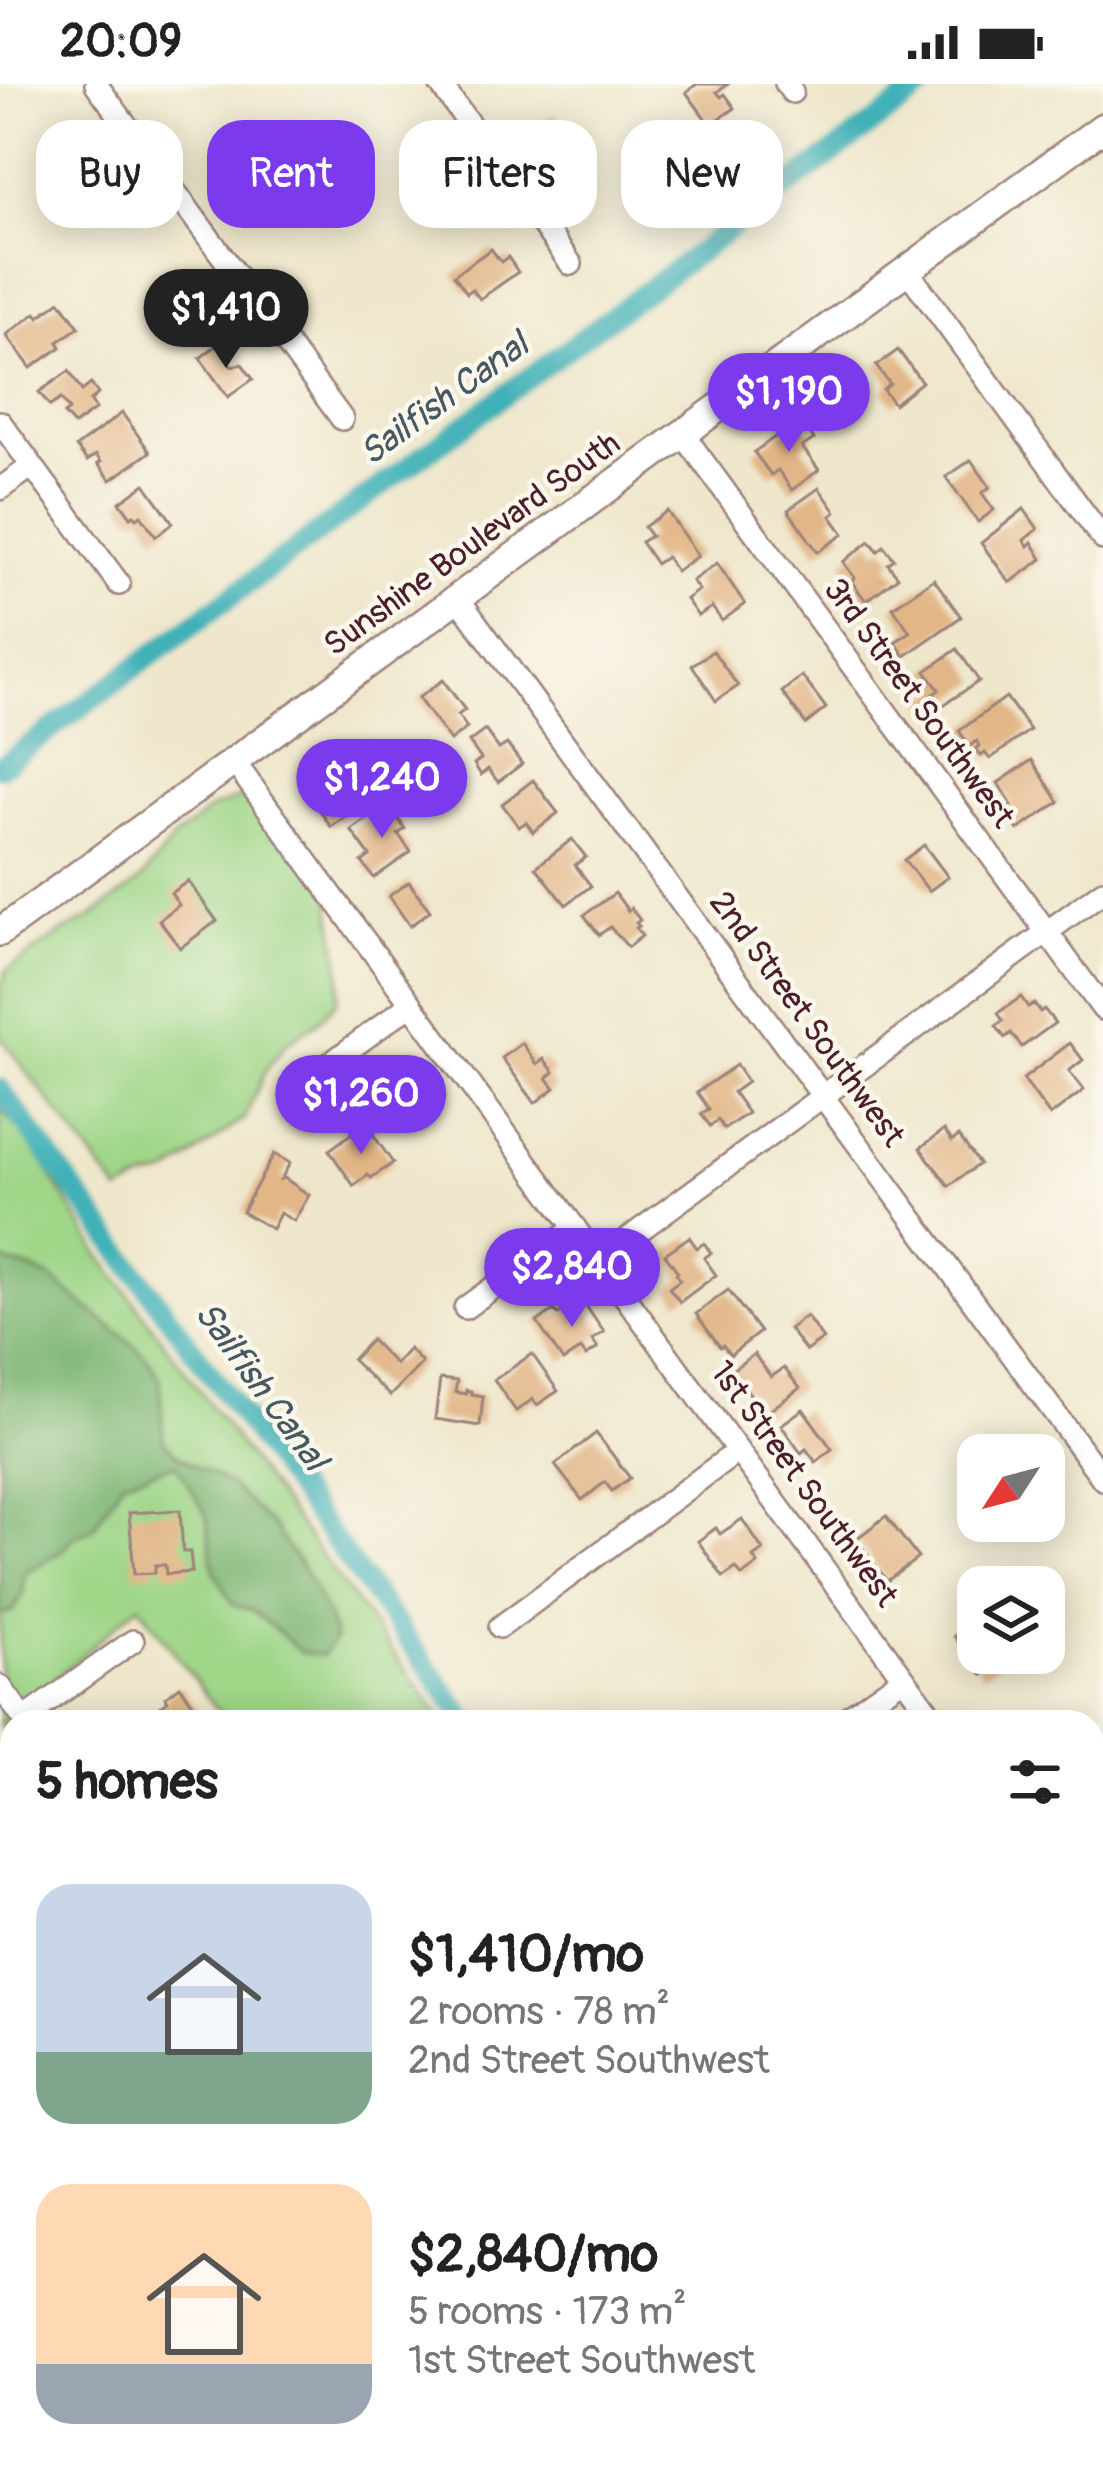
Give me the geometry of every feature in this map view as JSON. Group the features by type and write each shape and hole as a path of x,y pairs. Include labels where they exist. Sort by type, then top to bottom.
{"street":[{"path":"96,84 342,419"},
{"path":"440,84 571,264"},
{"name":"Sunshine Boulevard South","path":"0,932 1103,128"},
{"path":"907,270 1103,539"},
{"path":"0,422 119,584"},
{"name":"3rd Street Southwest","path":"683,434 1103,1009"},
{"path":"0,490 32,466"},
{"name":"2nd Street Southwest","path":"458,598 1103,1479"},
{"name":"1st Street Southwest","path":"235,763 927,1710"},
{"path":"598,1260 1103,891"},
{"path":"305,1082 411,1004"},
{"path":"465,1308 575,1228"},
{"path":"500,1627 738,1450"},
{"path":"40,1710 133,1641"},
{"path":"858,1710 903,1678"}],"green space":[{"path":"258,791 329,889 341,975 337,1001 286,1044 264,1074 245,1118 169,1174 119,1192 0,1037 0,989 7,970 141,880 173,839 212,808"},
{"path":"0,1109 32,1144 101,1257 435,1710 217,1710 139,1605 19,1710 0,1710 0,1614 14,1611 23,1593 25,1573 93,1528 123,1480 176,1464 206,1514 214,1570 253,1611 286,1638 329,1620 299,1561 230,1485 176,1455 163,1439 160,1379 149,1361 53,1280 0,1260"},
{"path":"0,1260 53,1280 149,1361 160,1379 163,1440 177,1455 230,1485 274,1528 310,1581 329,1620 335,1639 322,1656 301,1652 254,1611 233,1605 214,1570 206,1514 176,1464 123,1480 93,1528 25,1573 23,1593 13,1611 0,1614"}],"building":[{"path":"697,84 728,84 717,92 721,97 725,94 735,108 717,120 706,120 686,92"},
{"path":"491,249 501,262 508,257 518,272 480,299 472,289 467,293 454,275"},
{"path":"60,301 79,327 31,368 6,335"},
{"path":"217,345 232,366 242,364 253,379 228,397 200,358"},
{"path":"898,350 922,382 894,404 883,390 890,384 876,366"},
{"path":"69,371 82,391 91,384 98,394 90,401 96,409 74,425 64,414 69,410 61,399 50,406 39,392"},
{"path":"122,413 150,452 111,480 96,455 87,461 76,447"},
{"path":"800,419 814,439 802,447 819,470 792,490 778,470 771,475 754,452"},
{"path":"971,460 990,487 982,493 994,510 978,522 946,477"},
{"path":"145,484 173,523 156,536 141,515 131,517 120,502"},
{"path":"819,488 844,534 818,552 788,510"},
{"path":"1024,509 1038,529 1024,540 1028,546 1032,542 1042,559 1010,583 981,543"},
{"path":"667,511 698,556 676,571 666,557 656,564 641,542 651,536 644,527"},
{"path":"870,541 878,551 884,546 894,559 888,564 898,577 866,601 843,562"},
{"path":"717,563 745,604 722,621 712,607 698,616 686,599 699,590 692,581"},
{"path":"934,579 961,617 905,656 895,642 910,632 893,607"},
{"path":"957,649 979,681 933,712 925,700 939,690 926,671"},
{"path":"713,651 738,686 716,701 692,665"},
{"path":"802,676 826,708 806,724 782,692"},
{"path":"443,680 465,710 458,715 467,728 450,741 418,698"},
{"path":"1006,697 1030,730 990,759 985,753 981,756 977,741 970,746 959,731"},
{"path":"485,730 499,749 507,744 522,764 498,782 488,769 481,775 474,764 481,759 469,742"},
{"path":"339,759 347,769 353,765 369,800 331,827 319,809 329,802 312,778"},
{"path":"1032,760 1059,802 1018,830 1005,810 1012,805 998,783"},
{"path":"533,780 558,813 533,832 526,822 519,827 502,804"},
{"path":"388,804 405,829 398,834 411,852 374,878 362,862 370,856 351,830"},
{"path":"572,839 586,857 575,865 591,886 566,905 536,867"},
{"path":"924,845 948,877 929,891 904,860"},
{"path":"188,881 217,921 180,948 159,920 179,905 171,893"},
{"path":"409,882 430,911 410,926 389,896"},
{"path":"615,893 640,920 636,928 642,936 628,947 610,927 599,935 584,915"},
{"path":"1021,997 1028,1007 1034,1004 1040,1012 1044,1009 1055,1023 1022,1047 1011,1033 1005,1038 996,1026 1003,1021 998,1013"},
{"path":"522,1043 537,1064 544,1059 554,1072 547,1078 555,1088 535,1103 502,1058"},
{"path":"1070,1043 1083,1060 1069,1071 1084,1090 1050,1116 1023,1079"},
{"path":"736,1065 747,1082 733,1092 748,1113 724,1129 718,1120 710,1126 701,1114 709,1109 697,1092"},
{"path":"411,1069 428,1092 418,1099 427,1111 410,1123 406,1118 395,1126 373,1096"},
{"path":"944,1130 952,1141 959,1136 979,1164 949,1186 920,1148"},
{"path":"354,1132 361,1141 372,1133 393,1163 354,1186 329,1150"},
{"path":"274,1154 290,1163 281,1179 309,1195 294,1221 280,1213 272,1229 242,1212"},
{"path":"689,1237 697,1248 704,1243 711,1253 704,1258 716,1275 680,1302 669,1288 680,1280 678,1272 665,1254"},
{"path":"728,1290 760,1332 730,1355 696,1314"},
{"path":"581,1299 604,1332 592,1340 598,1348 586,1356 581,1349 563,1361 537,1322"},
{"path":"806,1316 823,1339 806,1351 789,1329"},
{"path":"371,1340 395,1364 409,1349 422,1363 390,1396 352,1360"},
{"path":"532,1354 558,1391 537,1405 533,1399 516,1411 494,1380"},
{"path":"754,1354 771,1377 784,1368 800,1388 765,1414 732,1370"},
{"path":"440,1379 457,1381 455,1392 483,1396 480,1426 435,1419"},
{"path":"803,1409 832,1449 816,1462 806,1449 801,1453 781,1425"},
{"path":"596,1433 630,1478 612,1491 605,1482 582,1500 555,1465"},
{"path":"180,1510 183,1552 190,1552 192,1572 166,1574 165,1565 155,1565 155,1573 134,1574 129,1513"},
{"path":"886,1516 918,1558 887,1581 856,1539"},
{"path":"742,1519 763,1550 753,1557 758,1564 742,1576 736,1568 723,1577 698,1541"},
{"path":"180,1686 198,1710 156,1710 168,1701 165,1697"}],"waterway":[{"name":"Sailfish Canal","path":"0,767 927,84"},
{"name":"Sailfish Canal","path":"0,1089 459,1710"}]}
